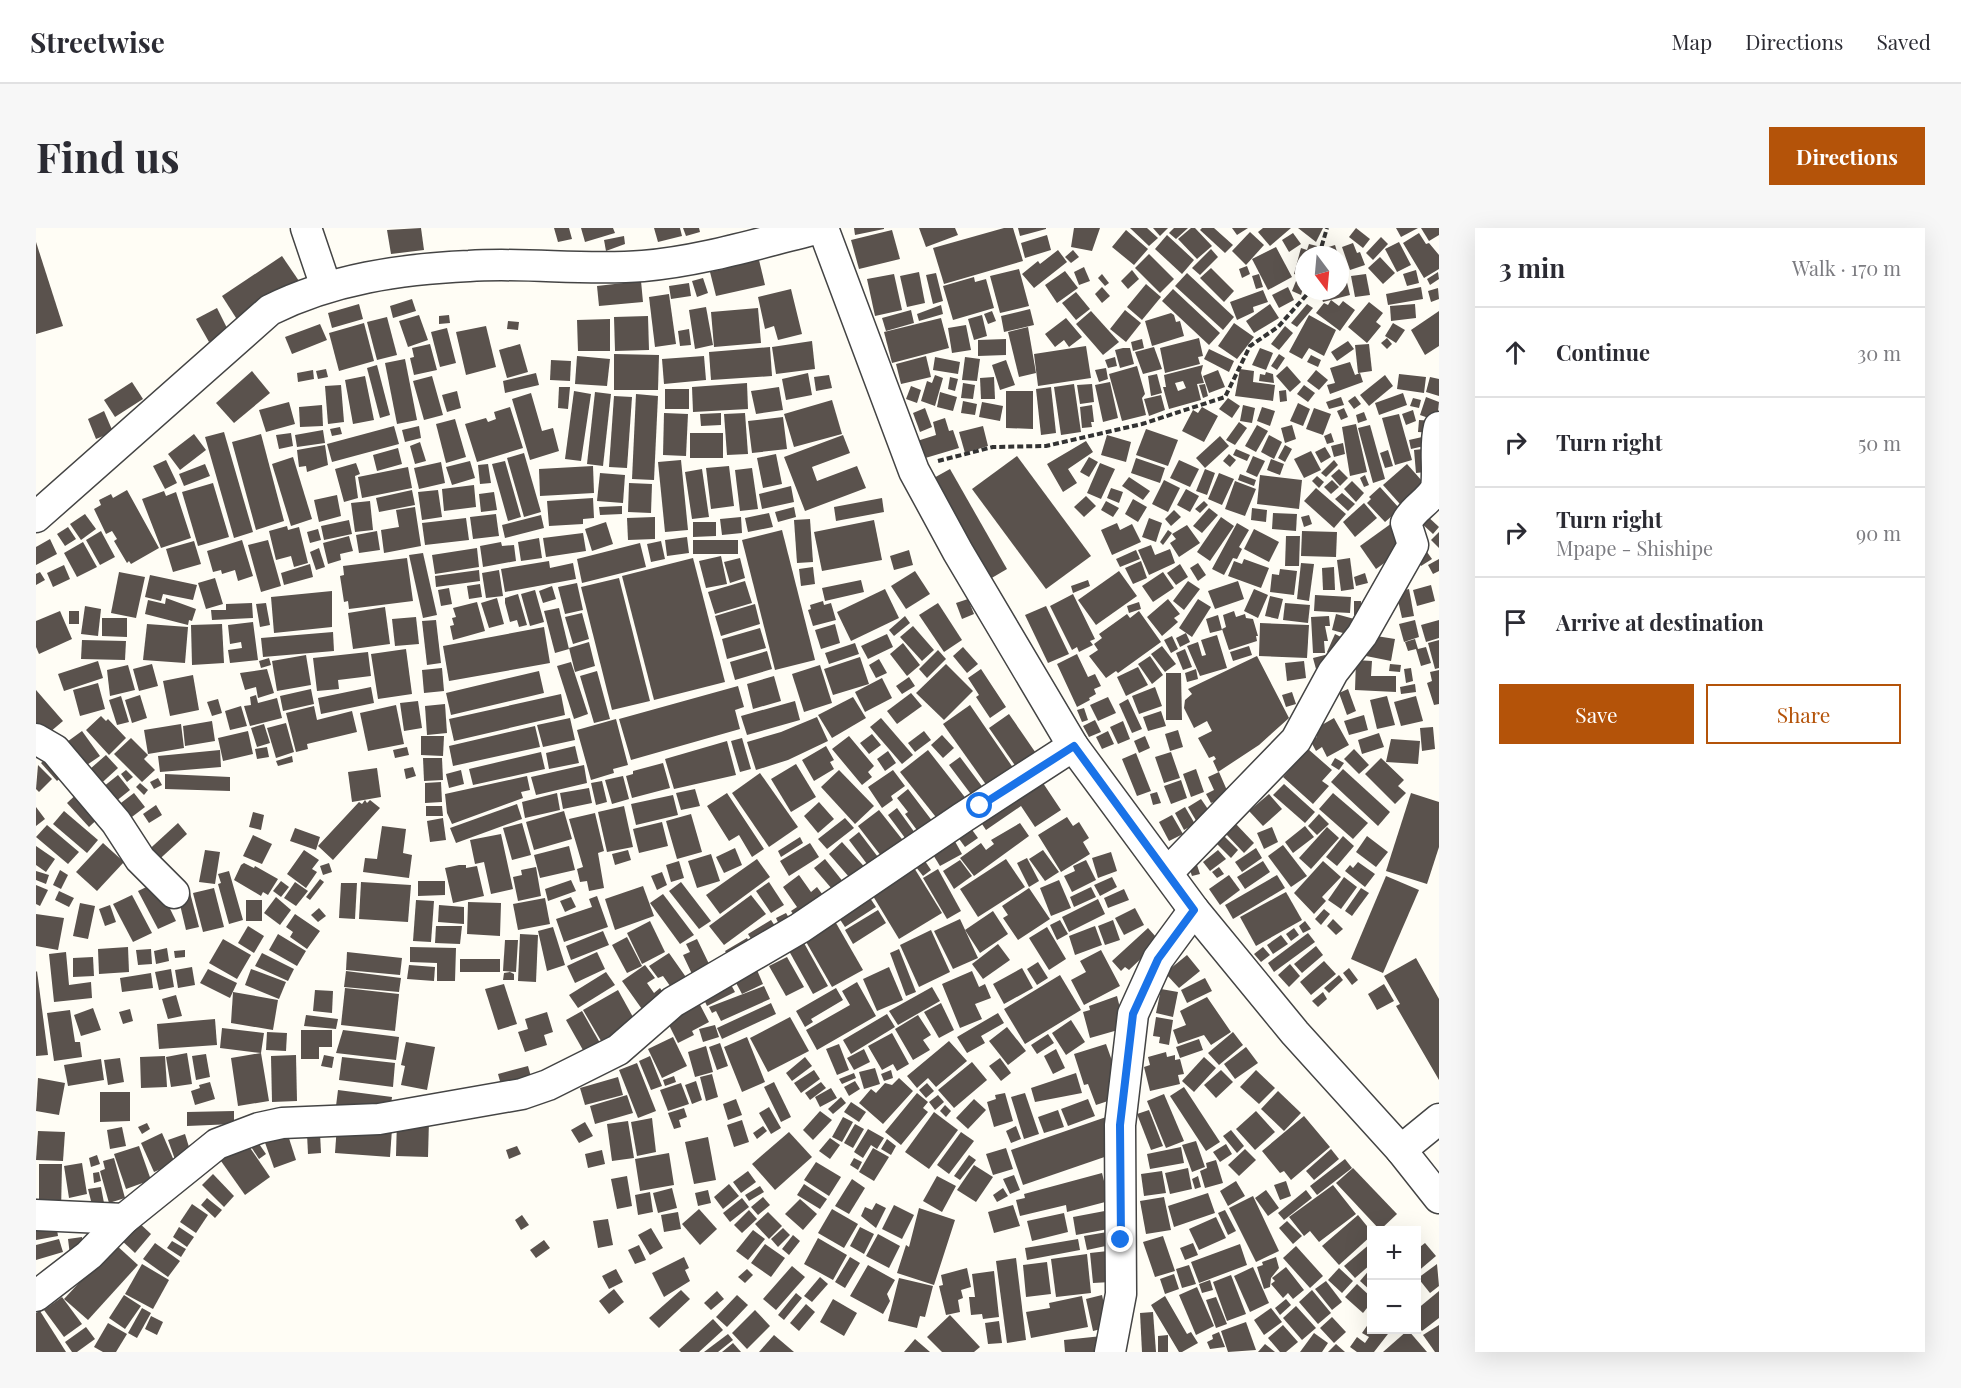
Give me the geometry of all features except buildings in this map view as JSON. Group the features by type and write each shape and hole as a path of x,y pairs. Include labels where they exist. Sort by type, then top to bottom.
{"street":[{"path":"306,228 326,287"},
{"path":"36,517 270,310 304,293 397,273 470,266 577,269 643,266 696,259 822,228 914,471 958,552 1074,746 1194,910 1295,1033 1401,1150 1439,1198"},
{"path":"1168,872 1296,740 1333,672 1362,635 1413,545 1406,524 1410,515 1436,488 1439,477 1439,427"},
{"path":"36,739 55,750 116,822 140,860 174,894"},
{"path":"36,1296 89,1255 124,1219 218,1144 259,1128 282,1123 400,1117 472,1101 504,1098 548,1085 618,1050 673,1002 800,928 962,818 1074,746"},
{"path":"1110,1352 1121,1294 1120,1125 1133,1014 1158,959 1194,910"},
{"path":"1401,1150 1439,1119"},
{"path":"36,1215 124,1219"}],"path":[{"path":"1322,246 1328,228"},
{"path":"914,471 938,461 993,447 1046,446 1142,423 1225,397 1250,346 1278,327 1302,300"}],"route":[{"path":"980,806 1074,746 1194,910 1158,959 1133,1014 1120,1125 1121,1240"}]}
